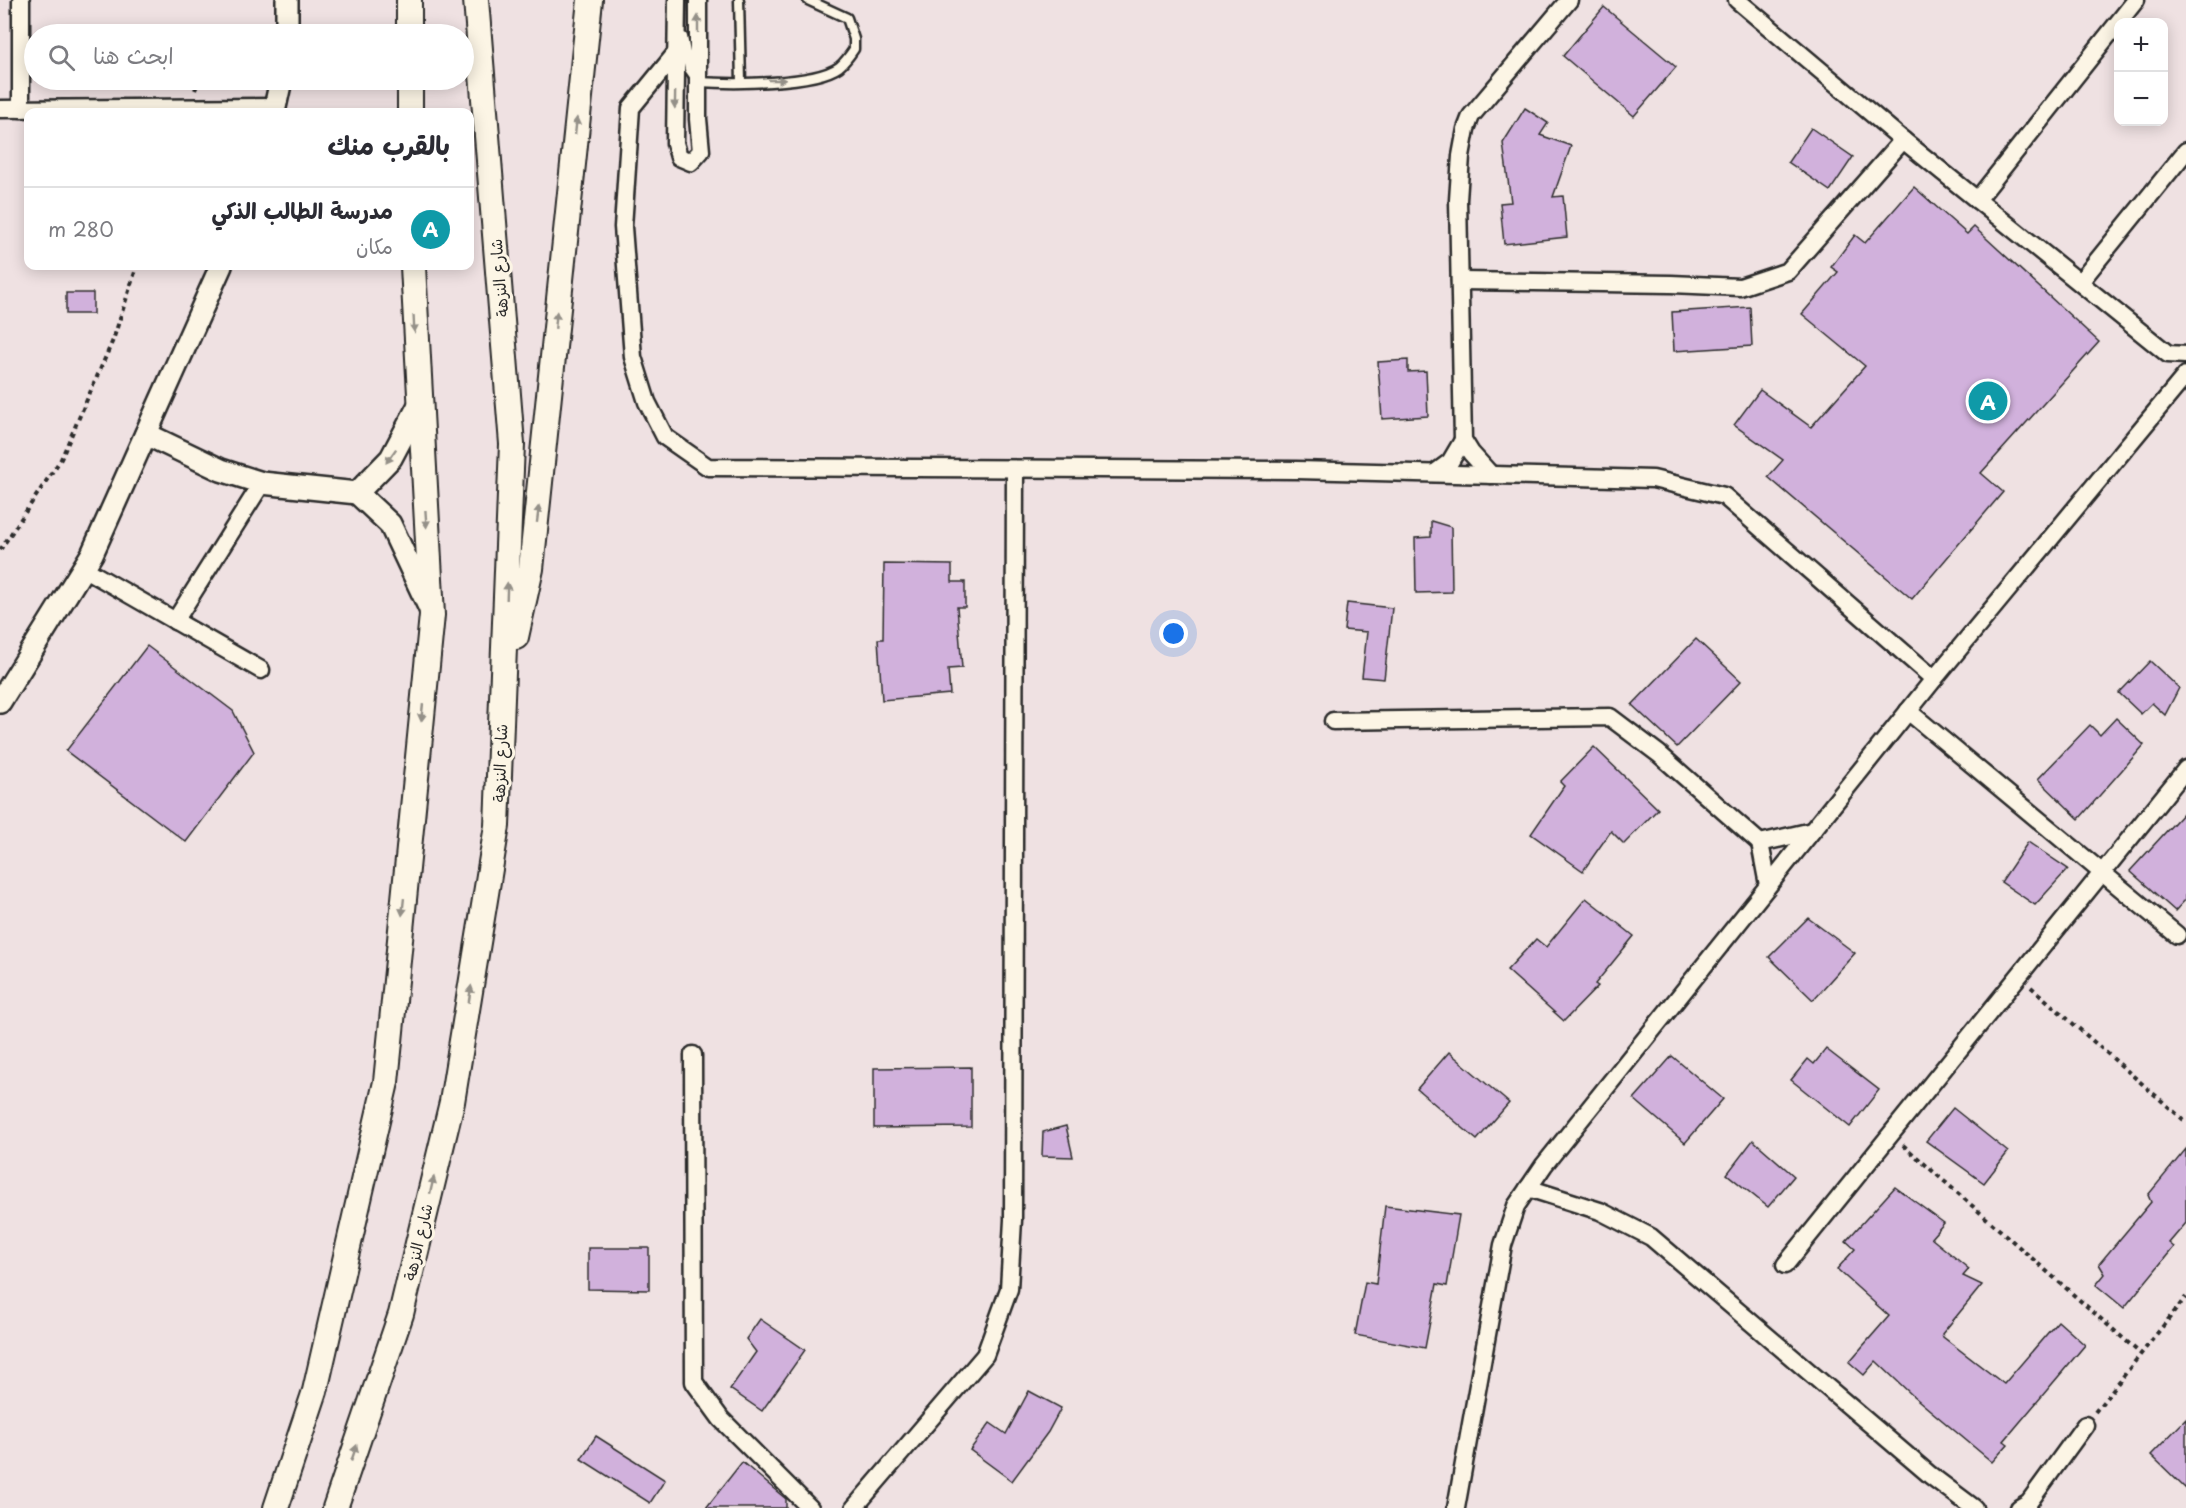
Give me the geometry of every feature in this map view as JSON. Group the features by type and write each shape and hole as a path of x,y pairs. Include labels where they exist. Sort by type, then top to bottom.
{"main road":[{"path":"409,0 409,24"},
{"name":"شارع النزهة","path":"335,1508 401,1314 452,1102 497,826 512,444 476,0"},
{"path":"502,695 531,569 590,0"},
{"path":"410,90 410,108"},
{"path":"276,1508 315,1391 386,1082 432,615 413,270"}],"street":[{"path":"21,0 21,109"},
{"path":"287,0 287,24"},
{"path":"678,0 675,143 679,157 691,162 701,151 698,0"},
{"path":"1491,475 1471,453 1464,440 1458,181 1466,129 1471,116 1569,0"},
{"path":"1456,1508 1503,1245 1516,1206 1544,1165 1908,711 2181,381 2178,355 2080,282 1977,200 1737,0"},
{"path":"1977,200 2136,0"},
{"path":"676,53 631,108 623,227 633,357 647,402 665,437 708,467 1435,473 1653,478 1724,496 1934,679"},
{"path":"275,108 279,90"},
{"path":"0,109 24,109"},
{"path":"1460,281 1740,287 1788,271 1903,140"},
{"path":"2080,282 2186,151"},
{"path":"0,702 83,568 219,270"},
{"path":"357,493 391,458 419,405"},
{"path":"146,434 221,470 262,483 357,493 390,524 432,615"},
{"path":"1435,473 1450,462 1464,440"},
{"path":"854,1508 985,1355 1009,1289 1013,1220 1015,469"},
{"path":"176,621 262,483"},
{"path":"83,568 261,670"},
{"path":"1908,711 2177,935"},
{"path":"1333,721 1610,717 1659,754 1760,843 1768,885"},
{"path":"1785,1265 2186,769"},
{"path":"1760,843 1812,831"},
{"path":"693,1055 694,1382 721,1419 810,1508"},
{"path":"1528,1188 1600,1211 1651,1238 1929,1475 1974,1508"},
{"path":"2019,1508 2029,1502 2085,1425"}],"lane":[{"path":"678,0 689,69 698,82 805,80 838,68 854,49 854,39 847,18 808,0"},
{"path":"739,0 741,82"}],"path":[{"path":"0,550 61,459 113,340 136,270"},
{"path":"2019,977 2186,1122"},
{"path":"1891,1134 2141,1354"},
{"path":"2085,1425 2186,1297"}],"building":[{"path":"1604,7 1676,67 1634,116 1563,56"},
{"path":"1525,108 1548,123 1540,135 1571,146 1553,197 1563,196 1567,237 1504,244 1500,203 1511,202 1503,143"},
{"path":"1811,128 1853,157 1830,191 1788,162"},
{"path":"1914,187 1967,234 1974,227 2099,342 1981,473 2003,492 1912,599 1768,477 1783,460 1734,425 1760,390 1811,427 1865,366 1802,314 1838,272 1831,267 1855,235 1865,243"},
{"path":"66,293 93,293 93,314 66,314"},
{"path":"1750,307 1752,346 1674,351 1672,312"},
{"path":"1408,360 1408,372 1426,371 1428,416 1382,419 1378,362"},
{"path":"1431,521 1451,527 1452,592 1416,593 1415,538 1431,537"},
{"path":"884,564 952,565 952,582 965,582 965,607 957,607 962,668 948,669 950,694 882,700 878,639 883,639"},
{"path":"1347,603 1392,608 1384,679 1362,677 1367,632 1344,630"},
{"path":"1696,639 1741,681 1677,747 1632,705"},
{"path":"147,646 233,711 254,752 186,842 66,751"},
{"path":"2150,661 2179,688 2165,715 2152,703 2141,714 2119,693"},
{"path":"2116,718 2144,745 2079,819 2038,779 2090,725 2100,735"},
{"path":"1594,747 1658,809 1624,844 1611,831 1583,871 1531,834 1564,786 1560,782"},
{"path":"2186,810 2186,899 2175,911 2130,871"},
{"path":"2028,842 2068,869 2035,905 2001,882"},
{"path":"1586,898 1634,936 1595,984 1598,986 1564,1021 1507,970 1536,939 1546,947"},
{"path":"1808,918 1855,953 1813,1000 1769,957"},
{"path":"1826,1049 1879,1090 1850,1127 1791,1080 1808,1059 1814,1064"},
{"path":"1449,1052 1509,1103 1477,1140 1417,1089"},
{"path":"1672,1056 1723,1099 1685,1143 1634,1099"},
{"path":"971,1067 971,1127 874,1128 874,1068"},
{"path":"1953,1108 2008,1152 1984,1183 1926,1141"},
{"path":"1066,1126 1073,1157 1042,1156 1043,1132"},
{"path":"1753,1140 1794,1176 1768,1207 1727,1174"},
{"path":"2186,1149 2186,1223 2169,1243 2174,1247 2124,1308 2096,1285 2105,1274 2099,1264 2151,1202 2148,1195"},
{"path":"1895,1187 1944,1223 1931,1238 1969,1269 1963,1276 1982,1285 1942,1334 1943,1337 2004,1384 2058,1321 2085,1345 2004,1441 2008,1444 1992,1462 1912,1395 1876,1361 1864,1375 1849,1362 1889,1316 1837,1269 1855,1249 1846,1241"},
{"path":"1385,1206 1459,1215 1447,1286 1437,1284 1425,1348 1355,1335 1365,1282 1376,1284"},
{"path":"588,1248 649,1248 649,1290 588,1289"},
{"path":"760,1319 805,1350 762,1411 730,1389 756,1352 746,1339"},
{"path":"1029,1391 1061,1408 1048,1432 1012,1481 970,1450 990,1423 1006,1434"},
{"path":"2186,1419 2186,1489 2151,1455"},
{"path":"596,1436 665,1480 650,1503 581,1459"},
{"path":"742,1462 786,1499 786,1508 706,1508"}],"place":[{"name":"مدرسة الطالب الذكي","path":"1988,401"}]}
